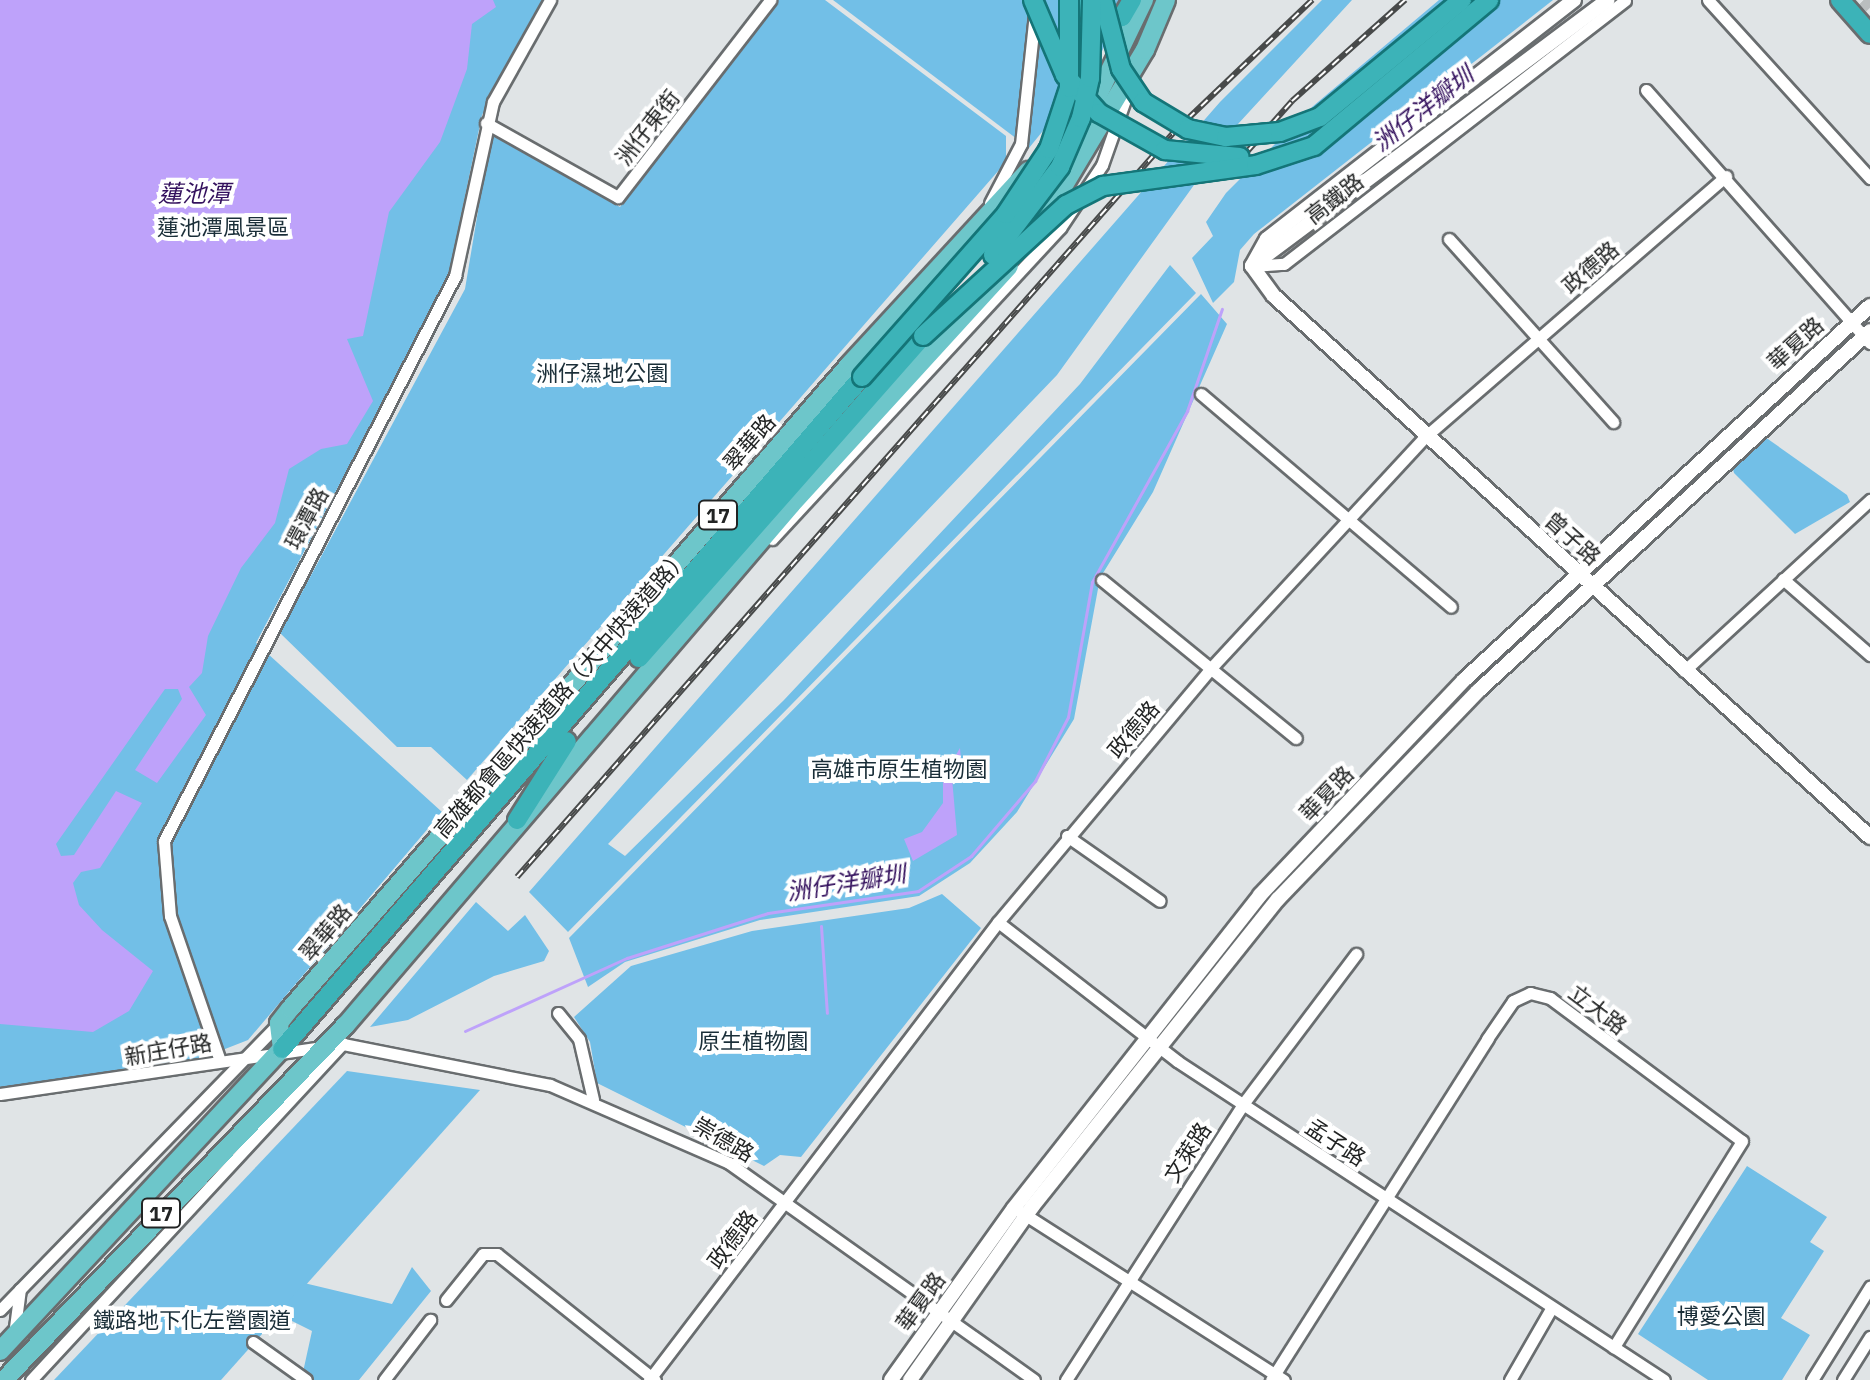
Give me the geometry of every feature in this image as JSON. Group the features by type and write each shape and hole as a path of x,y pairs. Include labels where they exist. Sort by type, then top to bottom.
{"highway":[{"path":"1035,0 1045,39 1079,95 1142,141 1204,158 1264,153 1326,128 1475,0"},
{"name":"高雄都會區快速道路（大中快速道路）","path":"282,1049 483,822 1031,180 1069,88 1069,0"},
{"path":"1081,0 1092,18 1106,21 1122,17 1132,0"},
{"name":"高雄都會區快速道路（大中快速道路）","path":"517,820 584,720 1023,224 1060,167 1090,78 1092,0"},
{"path":"1103,0 1121,69 1143,102 1188,129 1250,137 1333,109 1462,0"},
{"path":"923,336 1066,205 1118,182 1256,165 1314,146 1489,0"},
{"path":"1840,0 1870,34"},
{"path":"1855,0 1870,18"}],"main road":[{"name":"翠華路","path":"279,1023 978,224 1098,95 1144,0"},
{"name":"17","path":"4,1380 318,1047 344,1035 517,820 751,559 791,505 1023,251 1145,50 1166,0"},
{"path":"279,1023 282,1049"},
{"name":"17","path":"0,1351 282,1049"}],"street":[{"name":"環潭路","path":"220,1061 170,916 164,841 455,276 486,123 507,71 550,0"},
{"name":"洲仔東街","path":"486,123 618,197 770,0"},
{"name":"翠華路","path":"978,224 1021,144 1035,0"},
{"name":"高鐵路","path":"1252,266 1267,239 1574,0"},
{"name":"高鐵路","path":"1252,266 1607,0"},
{"name":"高鐵路","path":"1252,266 1284,264 1625,0"},
{"path":"1708,0 1870,178"},
{"path":"1830,0 1870,43"},
{"path":"1646,90 1726,176 1851,322 1868,337"},
{"name":"政德路","path":"652,1379 998,922 1211,668 1426,436 1726,176"},
{"path":"1449,239 1541,336 1613,422"},
{"name":"曾子路","path":"1252,266 1267,290 1870,837"},
{"name":"華夏路","path":"891,1380 943,1318 1260,895 1399,749 1578,573 1870,306"},
{"name":"華夏路","path":"1152,1042 1261,917 1412,761 1592,585 1868,337"},
{"path":"1201,394 1344,521 1451,607"},
{"path":"1684,671 1870,500"},
{"path":"1783,579 1870,655"},
{"path":"1102,580 1296,738"},
{"path":"1399,749 1412,761"},
{"path":"1067,836 1160,901"},
{"name":"孟子路","path":"998,922 1152,1042 1664,1380"},
{"name":"文萊路","path":"1066,1380 1127,1280 1243,1104 1356,954"},
{"name":"立大路","path":"1277,1378 1513,1001 1530,993 1550,998 1742,1141 1614,1347"},
{"path":"558,1013 579,1039 593,1099"},
{"name":"翠華路","path":"0,1312 279,1023"},
{"path":"31,1380 344,1035"},
{"name":"崇德路","path":"344,1035 491,1068 593,1099 681,1137 787,1199 943,1318 1034,1380"},
{"name":"新庄仔路","path":"0,1094 220,1061 254,1052 318,1047"},
{"path":"1020,1212 1277,1378"},
{"path":"446,1300 483,1254 497,1254 652,1379"},
{"path":"1812,1380 1870,1287"},
{"path":"14,1335 20,1288"},
{"path":"0,1312 42,1304"},
{"path":"1510,1380 1552,1307"},
{"name":"華夏路","path":"910,1380 943,1318"},
{"path":"384,1380 430,1320"},
{"path":"1843,1380 1870,1337"},
{"path":"253,1342 306,1380"}],"green space":[{"name":"蓮池潭","path":"0,0 542,0 482,115 448,278 256,643 442,812 248,1040 197,1060 0,1090"},
{"name":"洲仔濕地公園","path":"778,0 825,0 1006,136 1006,162 467,780 431,747 397,747 280,633 465,289 491,133 620,207"},
{"path":"833,0 1125,0 1095,67 1029,148"},
{"path":"1322,0 1352,0 1238,124 1057,375 608,844 625,856 784,700 1080,384 1170,265 1196,293 568,932 529,892 1220,102"},
{"path":"1439,0 1553,0 1254,234 1240,250 1234,282 1213,303 1192,258 1213,236 1206,222 1226,193 1312,107"},
{"name":"高雄市原生植物園","path":"1201,294 1227,324 1153,492 1100,578 1074,719 1017,812 970,863 919,896 760,920 625,962 588,987 569,938"},
{"path":"1765,437 1847,495 1850,502 1795,534 1734,473 1732,465"},
{"name":"原生植物園","path":"942,894 981,928 801,1157 780,1155 764,1166 597,1083 590,1042 574,1017 631,966 752,931 909,908"},
{"path":"476,902 508,931 525,915 549,951 544,961 494,976 408,1020 370,1027"},
{"name":"鐵路地下化左營園道","path":"347,1071 480,1090 221,1380 54,1380"},
{"name":"博愛公園","path":"1747,1166 1827,1217 1810,1242 1824,1251 1781,1318 1810,1335 1782,1380 1708,1380 1638,1334"},
{"path":"412,1267 431,1291 359,1380 313,1380 303,1372 312,1331 278,1314 304,1283 392,1304"}],"water":[{"name":"蓮池潭","path":"0,0 493,0 496,7 472,24 467,69 440,142 389,212 363,336 347,339 373,401 347,444 321,449 289,469 275,523 241,568 208,636 202,673 189,687 206,715 157,783 135,770 182,699 178,689 165,689 56,844 61,856 74,855 116,791 142,803 100,868 81,872 73,883 79,905 102,930 153,971 129,1011 93,1032 0,1024"},
{"path":"960,748 961,760 952,778 957,835 913,861 904,839 922,832 943,803 943,777"}],"waterway":[{"name":"洲仔洋瓣圳","path":"1514,61 1593,0"},
{"name":"洲仔洋瓣圳","path":"465,1031 627,958 768,913 918,891 971,856 1035,781 1068,717 1092,582 1187,411 1222,309"},
{"path":"821,926 827,1013"}],"tunnel":[{"path":"1863,0 1870,7"}],"railway":[{"path":"517,877 1175,131 1312,0"},
{"path":"1237,163 1292,101 1405,0"}],"park label":[{"name":"蓮池潭風景區","path":"223,227"}]}
